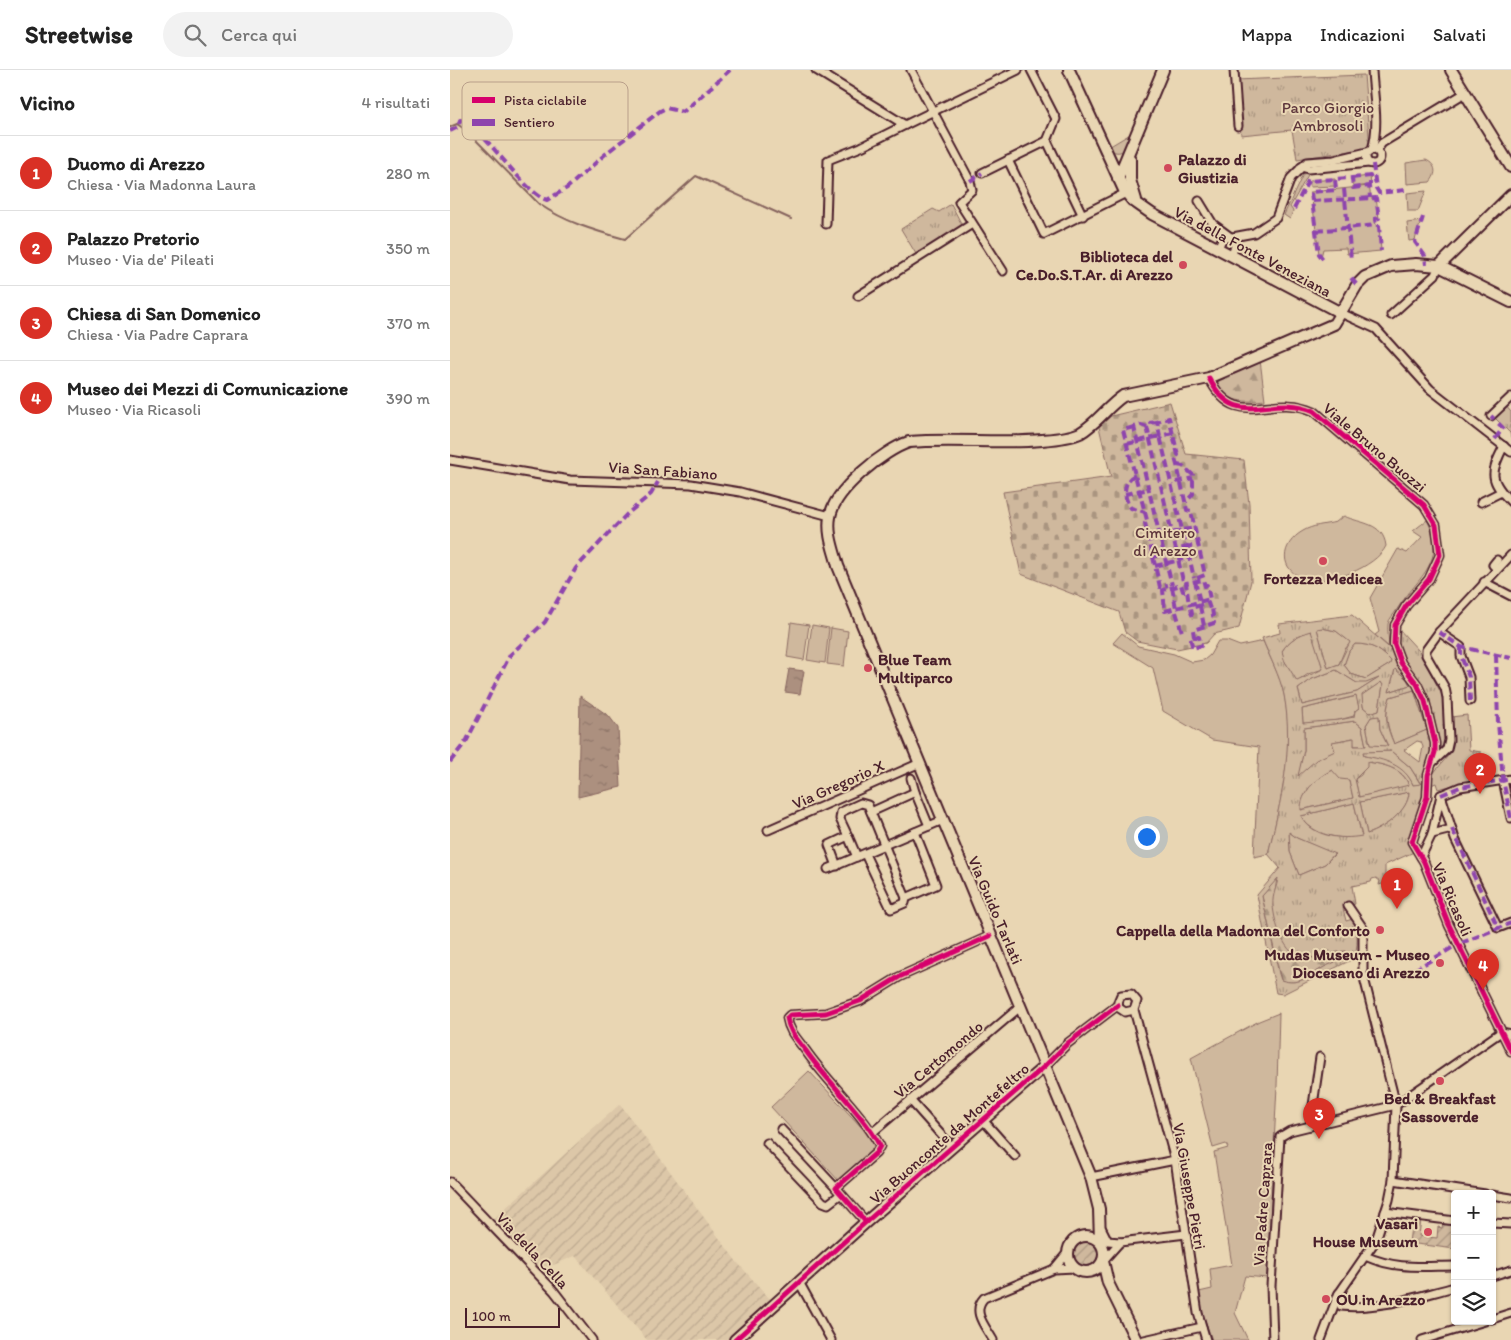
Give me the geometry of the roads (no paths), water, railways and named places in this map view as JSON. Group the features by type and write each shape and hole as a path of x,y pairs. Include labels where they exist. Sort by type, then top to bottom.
{"main road":[{"name":"Via della Fonte Veneziana","path":"1069,70 1118,178 1126,193 1139,206 1341,313"},
{"path":"1118,178 1163,70"},
{"path":"1451,70 1511,167"},
{"path":"1105,151 1121,156 1132,148"},
{"path":"1132,148 1129,162 1130,180 1139,206"},
{"path":"1439,266 1511,195"},
{"path":"908,735 892,708 875,669 858,614 838,566 830,536 830,516 836,499 871,465 895,446 920,441 1017,442 1059,438 1078,433 1095,422 1113,403 1123,396 1209,378 1334,324 1349,296 1365,277 1391,266 1416,264 1439,266 1511,302"},
{"name":"Via Guido Tarlati","path":"858,614 1091,1177 1098,1203 1104,1241"},
{"path":"875,669 878,669 897,707"},
{"name":"Via Buonconte da Montefeltro","path":"736,1340 866,1222 1045,1066"},
{"path":"1087,1235 1100,1221"},
{"path":"1090,1272 1100,1266 1105,1250 1104,1241 1087,1235 1081,1236 1072,1242 1068,1252 1071,1264 1075,1268 1090,1272 1108,1283"},
{"path":"1103,1261 1108,1283 1136,1340"}],"street":[{"path":"816,70 905,125"},
{"path":"911,70 970,181 972,190 958,202 1003,271"},
{"path":"826,224 828,160 861,147 1018,70"},
{"path":"982,173 1047,141 1056,119 1031,70"},
{"path":"1234,70 1238,126"},
{"path":"1372,70 1375,115 1372,151"},
{"path":"1369,163 1365,157 1382,143 1465,93"},
{"path":"1047,141 1083,216"},
{"path":"1218,249 1222,239 1254,233 1276,218 1291,178 1300,167 1307,162 1334,160 1372,151 1380,154 1379,160 1375,164 1308,169 1300,167"},
{"path":"1008,160 1044,234 1126,193"},
{"path":"1199,201 1213,224 1232,238 1235,246 1231,256"},
{"path":"858,296 972,224"},
{"path":"1391,315 1435,275 1439,266"},
{"path":"1341,313 1376,329 1430,389 1507,445 1511,452"},
{"name":"Viale Bruno Buozzi","path":"1209,378 1223,399 1238,407 1248,408 1289,404 1302,405 1314,411 1424,505 1432,516 1439,537 1438,562 1429,579 1406,606 1395,625 1394,644 1401,663 1417,684 1425,701 1435,743 1428,775 1427,797 1412,837 1413,847 1421,857"},
{"path":"1491,416 1511,397"},
{"path":"1507,445 1495,464 1493,475 1495,484 1511,502"},
{"name":"Via San Fabiano","path":"450,460 570,480 691,484 740,492 830,516"},
{"path":"1480,502 1501,492"},
{"path":"1432,763 1442,756 1447,749 1449,740 1445,688 1426,655 1428,645 1484,582 1511,555"},
{"path":"1497,560 1493,565 1497,569"},
{"path":"1484,582 1511,596"},
{"path":"1439,632 1462,647 1461,656 1469,677 1470,701"},
{"name":"Via Gregorio X","path":"768,830 920,762"},
{"path":"911,778 930,826"},
{"path":"1441,795 1460,787 1511,779"},
{"path":"1503,780 1511,816"},
{"path":"871,812 915,792"},
{"path":"1421,857 1432,834 1441,795"},
{"path":"1441,795 1452,829 1498,928 1511,923"},
{"path":"857,857 840,819 841,812 861,803 868,804 906,898 905,903 891,909 865,854"},
{"path":"828,869 943,820"},
{"path":"1432,834 1452,829"},
{"path":"906,898 936,885 916,832"},
{"path":"837,866 829,845 848,836"},
{"name":"Via Ricasoli","path":"1421,857 1449,926 1511,1051"},
{"path":"1321,1340 1339,1293 1376,1240 1393,1180 1396,1105 1363,974 1363,928 1348,906"},
{"path":"767,1143 823,1202 828,1204 876,1153 880,1146 872,1132 794,1037 787,1018 790,1015 805,1013 826,1013 860,1001 899,977 990,936"},
{"name":"Via Giuseppe Pietri","path":"1118,1005 1121,995 1131,994 1137,1001 1134,1010 1174,1160 1202,1327 1206,1340"},
{"path":"1045,1066 1068,1043 1118,1005 1125,1012 1134,1010"},
{"name":"Via Certomondo","path":"872,1132 1020,1007"},
{"path":"1396,1105 1501,1032 1511,1034"},
{"path":"1310,1126 1320,1056"},
{"name":"Via Buonconte da Montefeltro","path":"911,1101 952,1147"},
{"name":"Via Padre Caprara","path":"1273,1340 1270,1286 1278,1139 1286,1132 1396,1105"},
{"path":"983,1120 1015,1156"},
{"path":"781,1129 866,1222"},
{"path":"1091,1177 1174,1160"},
{"path":"1393,1180 1459,1190"},
{"name":"Via della Cella","path":"450,1182 554,1291 592,1340"},
{"path":"1496,1196 1511,1198"},
{"path":"1385,1212 1451,1220"},
{"path":"1496,1223 1511,1224"},
{"path":"1104,1241 1120,1242 1186,1234"},
{"path":"1103,1261 1120,1242"},
{"path":"1054,1269 1068,1252"},
{"path":"1365,1256 1382,1264 1404,1268 1451,1266"},
{"path":"993,1340 978,1313 982,1299 1054,1269 1075,1268"},
{"path":"1496,1274 1511,1270"},
{"path":"1496,1271 1502,1272"},
{"path":"799,1282 831,1340"},
{"path":"1339,1293 1343,1296 1341,1306 1368,1306 1451,1288"},
{"path":"1496,1318 1511,1313"},
{"path":"1422,1340 1471,1325"},
{"path":"1144,1340 1202,1327"}],"water":[{"path":"789,669 804,671 800,694 785,692"},
{"path":"580,696 609,716 618,728 621,787 578,797"}],"waterway":[{"path":"450,127 457,124 462,127"},
{"path":"476,140 539,204 570,221 625,239 696,176 791,219"},
{"path":"538,1279 563,1308"}],"place":[{"name":"Palazzo di Giustizia","path":"1168,168"},
{"name":"Biblioteca del Ce.Do.S.T.Ar. di Arezzo","path":"1183,265"},
{"name":"Fortezza Medicea","path":"1323,561"},
{"name":"Blue Team Multiparco","path":"868,668"},
{"name":"Palazzo Pretorio","path":"1480,794"},
{"name":"Duomo di Arezzo","path":"1397,909"},
{"name":"Cappella della Madonna del Conforto","path":"1380,930"},
{"name":"Mudas Museum - Museo Diocesano di Arezzo","path":"1440,963"},
{"name":"Museo dei Mezzi di Comunicazione","path":"1483,990"},
{"name":"Bed & Breakfast Sassoverde","path":"1440,1081"},
{"name":"Chiesa di San Domenico","path":"1319,1139"},
{"name":"Vasari House Museum","path":"1428,1232"},
{"name":"OU in Arezzo","path":"1326,1299"}],"park label":[{"name":"Parco Giorgio Ambrosoli","path":"1328,116"},
{"name":"Cimitero di Arezzo","path":"1165,541"}]}
